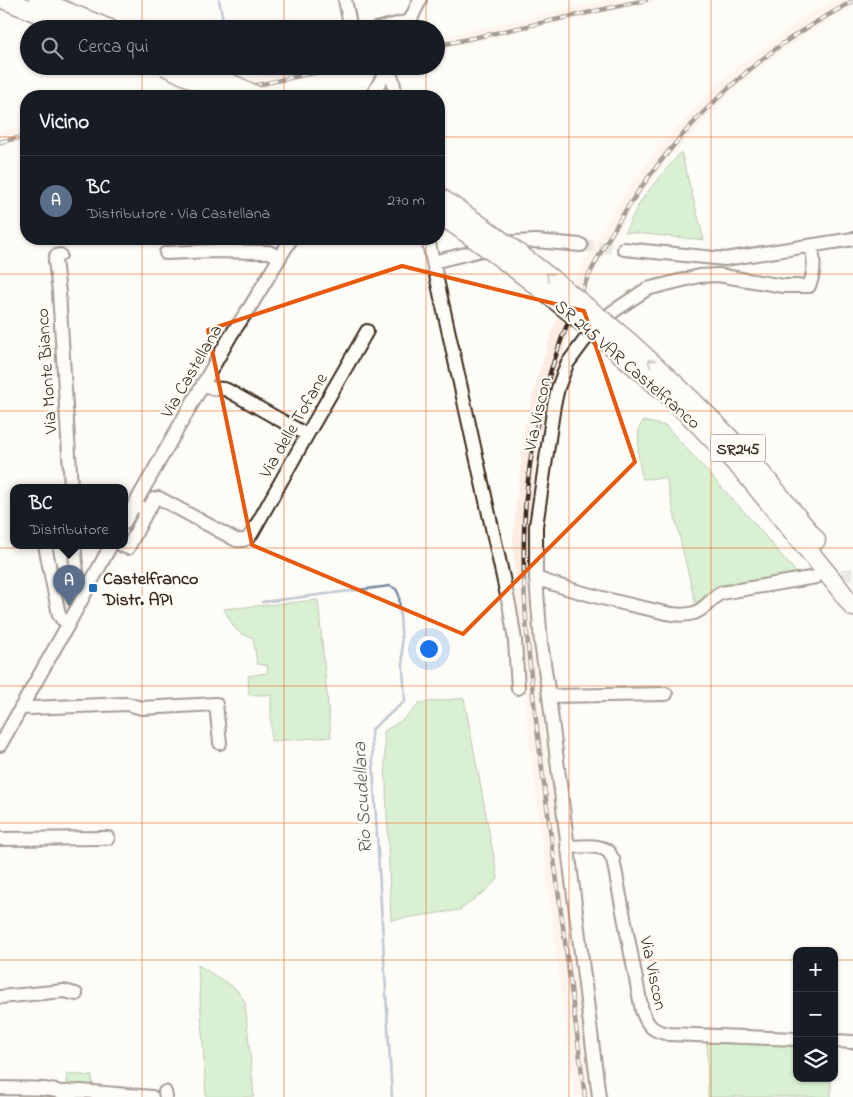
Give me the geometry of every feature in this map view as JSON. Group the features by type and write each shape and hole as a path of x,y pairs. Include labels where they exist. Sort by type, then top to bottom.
{"highway":[{"path":"5,0 55,20"},
{"path":"38,0 88,20"},
{"path":"184,75 215,90"},
{"path":"213,75 244,90"},
{"name":"SR 245 VAR Castelfranco","path":"445,201 530,261 621,345 744,472 836,583 853,607"},
{"name":"SR 245 VAR Castelfranco","path":"445,218 678,387 754,465 853,587"}],"street":[{"path":"345,0 348,20"},
{"path":"410,20 420,0"},
{"path":"375,90 384,75"},
{"path":"391,75 395,90"},
{"path":"624,249 725,260 853,239"},
{"path":"433,262 514,242 536,241 582,245"},
{"name":"Via Castellana","path":"128,516 231,335 250,307 286,245"},
{"path":"429,245 510,609 515,641 518,688"},
{"name":"Via Viscon","path":"599,1097 541,643 536,578 536,526 558,388 567,364 584,341 611,313 647,289 699,276 718,275 783,286 809,286 815,268 812,246"},
{"path":"166,253 214,251 269,252 279,257"},
{"name":"Via Monte Bianco","path":"60,255 56,256 55,261 59,292 71,484"},
{"name":"Via delle Tofane","path":"148,510 154,499 159,498 236,540 245,540 250,536 367,331"},
{"path":"203,384 211,388 227,390 306,435"},
{"path":"128,548 148,510 144,510 135,504"},
{"path":"46,549 59,615 70,623"},
{"path":"74,549 78,582 79,585 87,589"},
{"path":"0,744 70,623 109,549"},
{"path":"536,578 605,599 684,615 699,611 721,593 816,578"},
{"path":"549,696 666,694"},
{"path":"21,707 127,704 142,708 216,704 220,743"},
{"path":"0,839 108,838"},
{"name":"Via Viscon","path":"567,847 592,846 602,848 609,852 613,859 642,1011 651,1028 669,1034 793,1039"},
{"path":"0,997 64,991 76,994"},
{"path":"838,1041 853,1042"},
{"path":"0,1088 42,1090 67,1094 81,1090 152,1097"}],"highlighted area":[{"path":"402,266 584,311 635,462 463,634 252,545 208,330"}],"shaded area":[{"path":"609,0 664,0 445,48 445,36"},
{"path":"834,0 853,0 853,7 812,31 766,63 723,101 669,158 634,205 591,280 570,329 545,412 534,469 530,525 531,584 534,640 541,706 593,1097 575,1097 522,673 513,538 524,433 537,379 554,327 577,275 600,232 628,188 665,140 732,71 807,15"},
{"path":"261,75 319,75 254,90 190,90"},
{"path":"20,127 20,142 0,147 0,132"}],"green space":[{"path":"681,152 704,240 625,232 641,201"},
{"path":"643,421 666,426 800,577 744,586 698,607 695,602 666,478 642,479 638,453 639,428"},
{"path":"318,600 331,737 271,741 271,695 249,695 248,676 267,673 268,666 257,664 253,637 238,631 224,609"},
{"path":"464,698 498,879 460,910 391,920 384,731 408,715 419,703"},
{"path":"198,965 235,988 245,1002 254,1097 206,1097"},
{"path":"707,1038 793,1042 793,1082 831,1082 831,1097 708,1097"},
{"path":"67,1074 92,1076 93,1088 67,1085"}],"waterway":[{"name":"Rio Scudellara","path":"219,0 223,20"},
{"name":"Rio Scudellara","path":"262,602 390,586 396,589 399,595 405,701 371,730 392,1097"}],"tunnel":[{"path":"581,245 624,249"},
{"path":"823,577 853,574"}],"railway":[{"path":"445,44 646,0"},
{"path":"585,1097 540,756 525,609 524,535 526,498 536,431 553,366 576,303 606,242 643,185 685,133 732,85 785,42 853,1"},
{"path":"234,90 303,75"},
{"path":"0,142 20,137"}],"place":[{"name":"Castelfranco Distr. API","path":"93,588"},
{"name":"BC","path":"69,606"}]}
